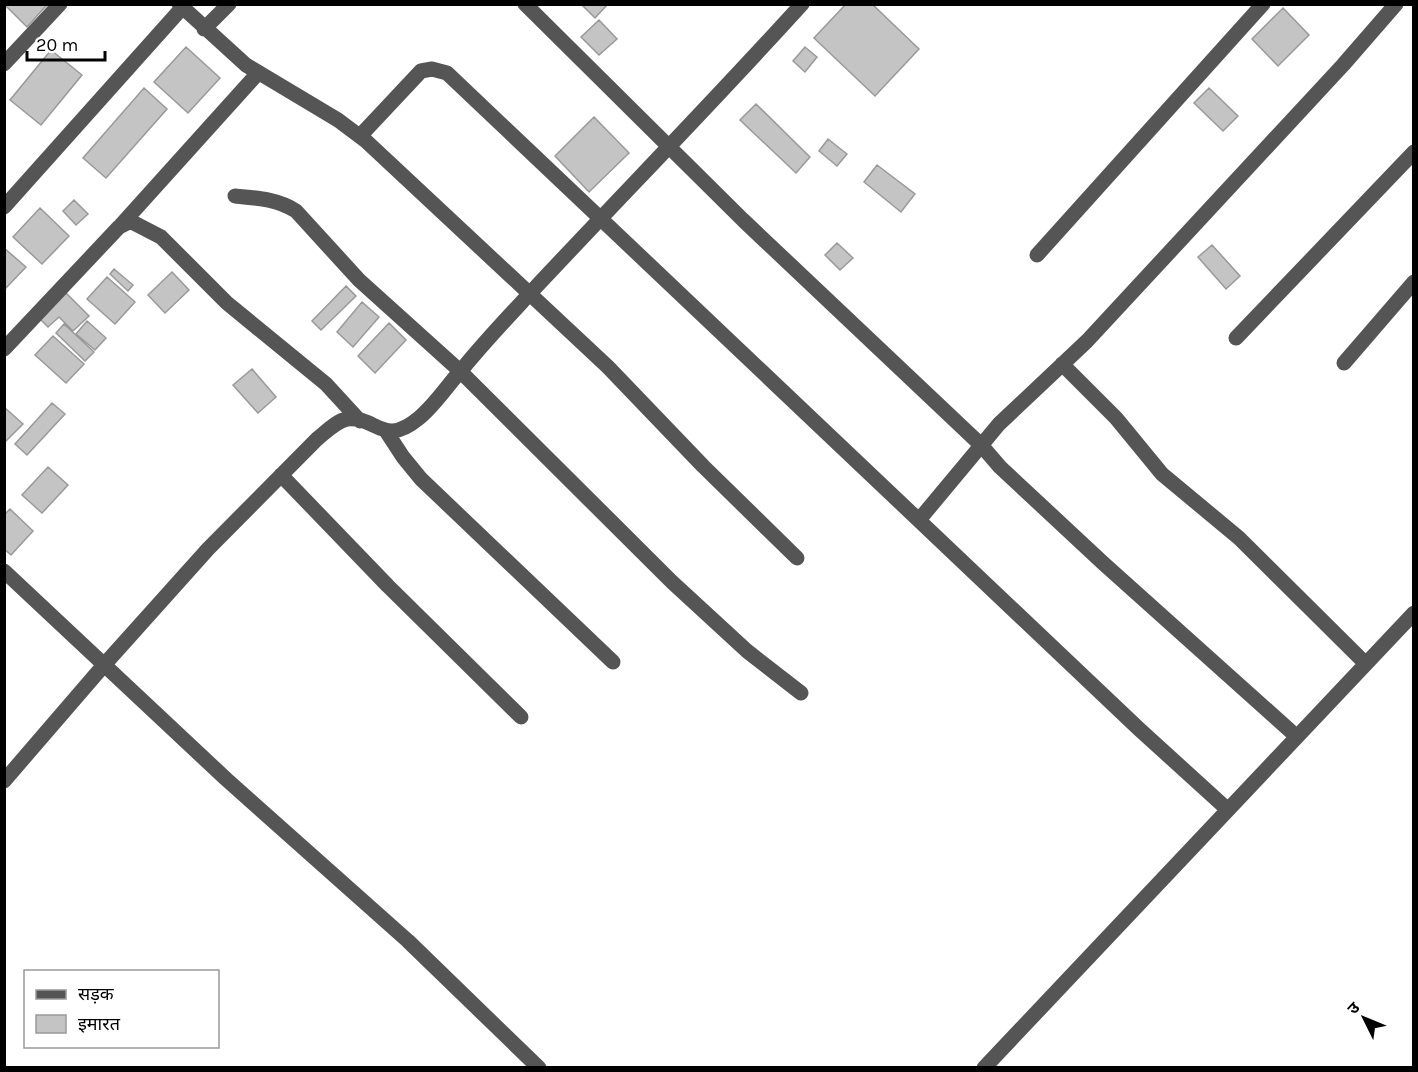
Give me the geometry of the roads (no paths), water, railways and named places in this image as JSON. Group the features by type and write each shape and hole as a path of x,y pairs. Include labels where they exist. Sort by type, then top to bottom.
{"street":[{"path":"4,64 60,4"},
{"path":"204,30 229,4"},
{"path":"525,4 742,220 981,445 1000,466 1103,563 1296,736"},
{"path":"4,781 104,664 208,549 333,425 347,419 360,421 386,431 399,430 421,416 529,295 802,4"},
{"path":"1037,255 1263,4"},
{"path":"919,520 1012,411 1087,341 1343,65 1396,4"},
{"path":"4,207 181,6 204,30 258,73 338,120 360,136 608,367 703,466 798,558"},
{"path":"360,136 421,71 432,69 447,73 1139,729 1227,809"},
{"path":"4,349 119,228 258,73"},
{"path":"1236,338 1413,152"},
{"path":"235,196 272,200 296,211 359,280 414,332 460,371 672,582 747,651 801,693"},
{"path":"119,228 127,222 132,222 161,237 227,303 326,384 360,421"},
{"path":"1344,363 1413,282"},
{"path":"1062,364 1116,418 1174,485 1239,538 1365,663"},
{"path":"386,431 421,479 613,662"},
{"path":"281,475 388,586 521,717"},
{"path":"4,572 226,779 408,941 539,1068"},
{"path":"984,1068 1413,613"}]}
